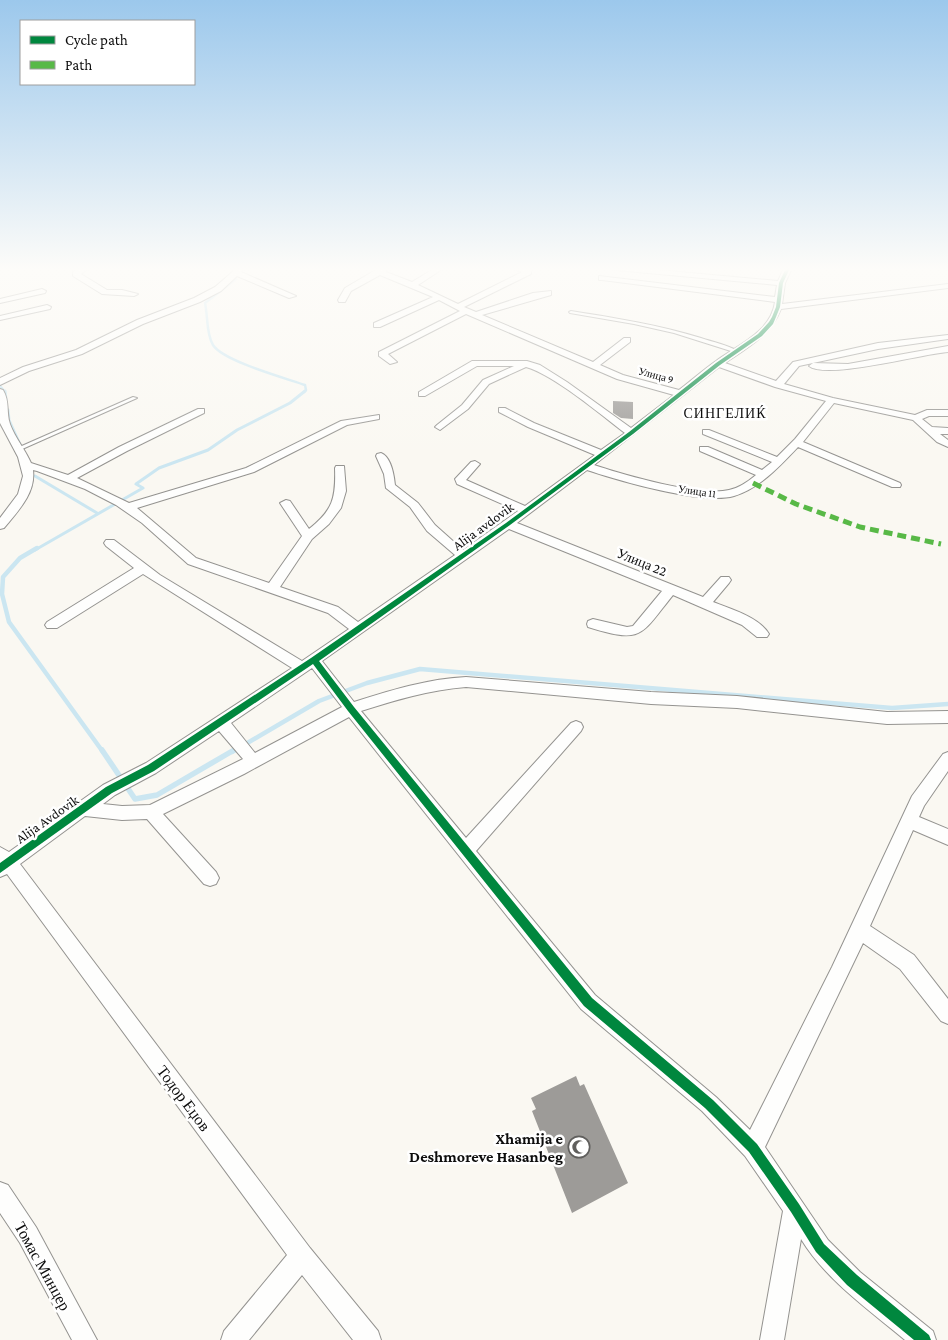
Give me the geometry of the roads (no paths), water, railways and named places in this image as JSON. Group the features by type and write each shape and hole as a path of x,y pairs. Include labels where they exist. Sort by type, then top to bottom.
{"street":[{"path":"3,380 26,369 79,352 123,331"},
{"path":"393,362 382,354 428,331"},
{"name":"Улица 9","path":"511,331 620,377 681,394"},
{"name":"Alija avdovik","path":"151,768 309,664 508,524 631,433 736,350 764,331"},
{"path":"778,385 796,364 878,346 948,337"},
{"path":"594,366 627,340"},
{"path":"800,363 824,367 856,365 908,354 948,349"},
{"path":"422,394 475,363 527,364 537,367 564,384 631,433"},
{"path":"440,427 465,407 486,382 527,364"},
{"path":"718,364 778,385 832,400 916,418 928,430 948,444"},
{"path":"0,392 3,401 5,425 27,465 30,475 26,494 0,525"},
{"name":"Улица 11","path":"585,466 628,480 710,495 732,493 748,486 779,461 797,443 832,400"},
{"path":"502,410 531,425 602,454"},
{"path":"68,479 201,411"},
{"path":"916,418 927,413 948,412"},
{"path":"125,506 250,470 283,455 344,422 376,417"},
{"path":"928,430 948,431"},
{"path":"706,432 779,461"},
{"path":"797,443 896,485"},
{"path":"704,449 763,474"},
{"path":"381,456 389,474 390,486 414,505 431,528 463,556"},
{"path":"475,464 460,479 461,482 526,511"},
{"path":"27,465 48,470 125,506 145,520 192,561 333,610 358,629"},
{"path":"271,590 308,536 330,518 336,508 342,490 340,468"},
{"path":"286,503 308,536"},
{"name":"Улица 22","path":"508,524 706,603 747,622 762,634"},
{"path":"110,543 143,568 309,664 330,681 588,1002 709,1104 753,1148 820,1248 852,1280 924,1340"},
{"path":"52,625 143,568"},
{"path":"706,603 725,580"},
{"path":"594,624 627,632 637,630 671,590"},
{"path":"84,808 122,814 151,812 251,759 348,704 439,684 466,682 650,698 737,702 887,718 948,716"},
{"path":"221,722 251,759"},
{"path":"466,850 576,726"},
{"path":"753,1148 860,930 918,801 948,758"},
{"name":"Alija Avdovik","path":"3,862 109,790 151,768"},
{"path":"151,812 210,878"},
{"path":"909,821 948,837"},
{"name":"Тодор Еџов","path":"3,862 302,1256 369,1340"},
{"path":"860,930 907,962 948,1014"},
{"name":"Томас Минцер","path":"0,1194 28,1235 85,1340"},
{"path":"772,1340 795,1208"},
{"path":"233,1340 302,1256"}],"lane":[{"path":"669,331 699,337 736,350"},
{"path":"18,449 135,398"}],"waterway":[{"path":"208,331 213,345 219,351 241,363 305,385 305,391"},
{"path":"0,386 5,392"},
{"path":"5,391 6,400"},
{"path":"35,550 143,488 136,484 159,468 208,450 237,430 290,403 305,391"},
{"path":"8,410 9,420 22,449"},
{"path":"35,476 97,513"},
{"path":"37,548 20,558 3,577 2,594 9,622 103,752"},
{"path":"232,752 319,701 367,683 420,669 892,708 948,704"},
{"path":"102,750 135,799 157,795 234,750"}],"place":[{"name":"Xhamija e Deshmoreve Hasanbeg","path":"579,1147"}],"district":[{"name":"СИНГЕЛИЌ","path":"725,413"}]}
